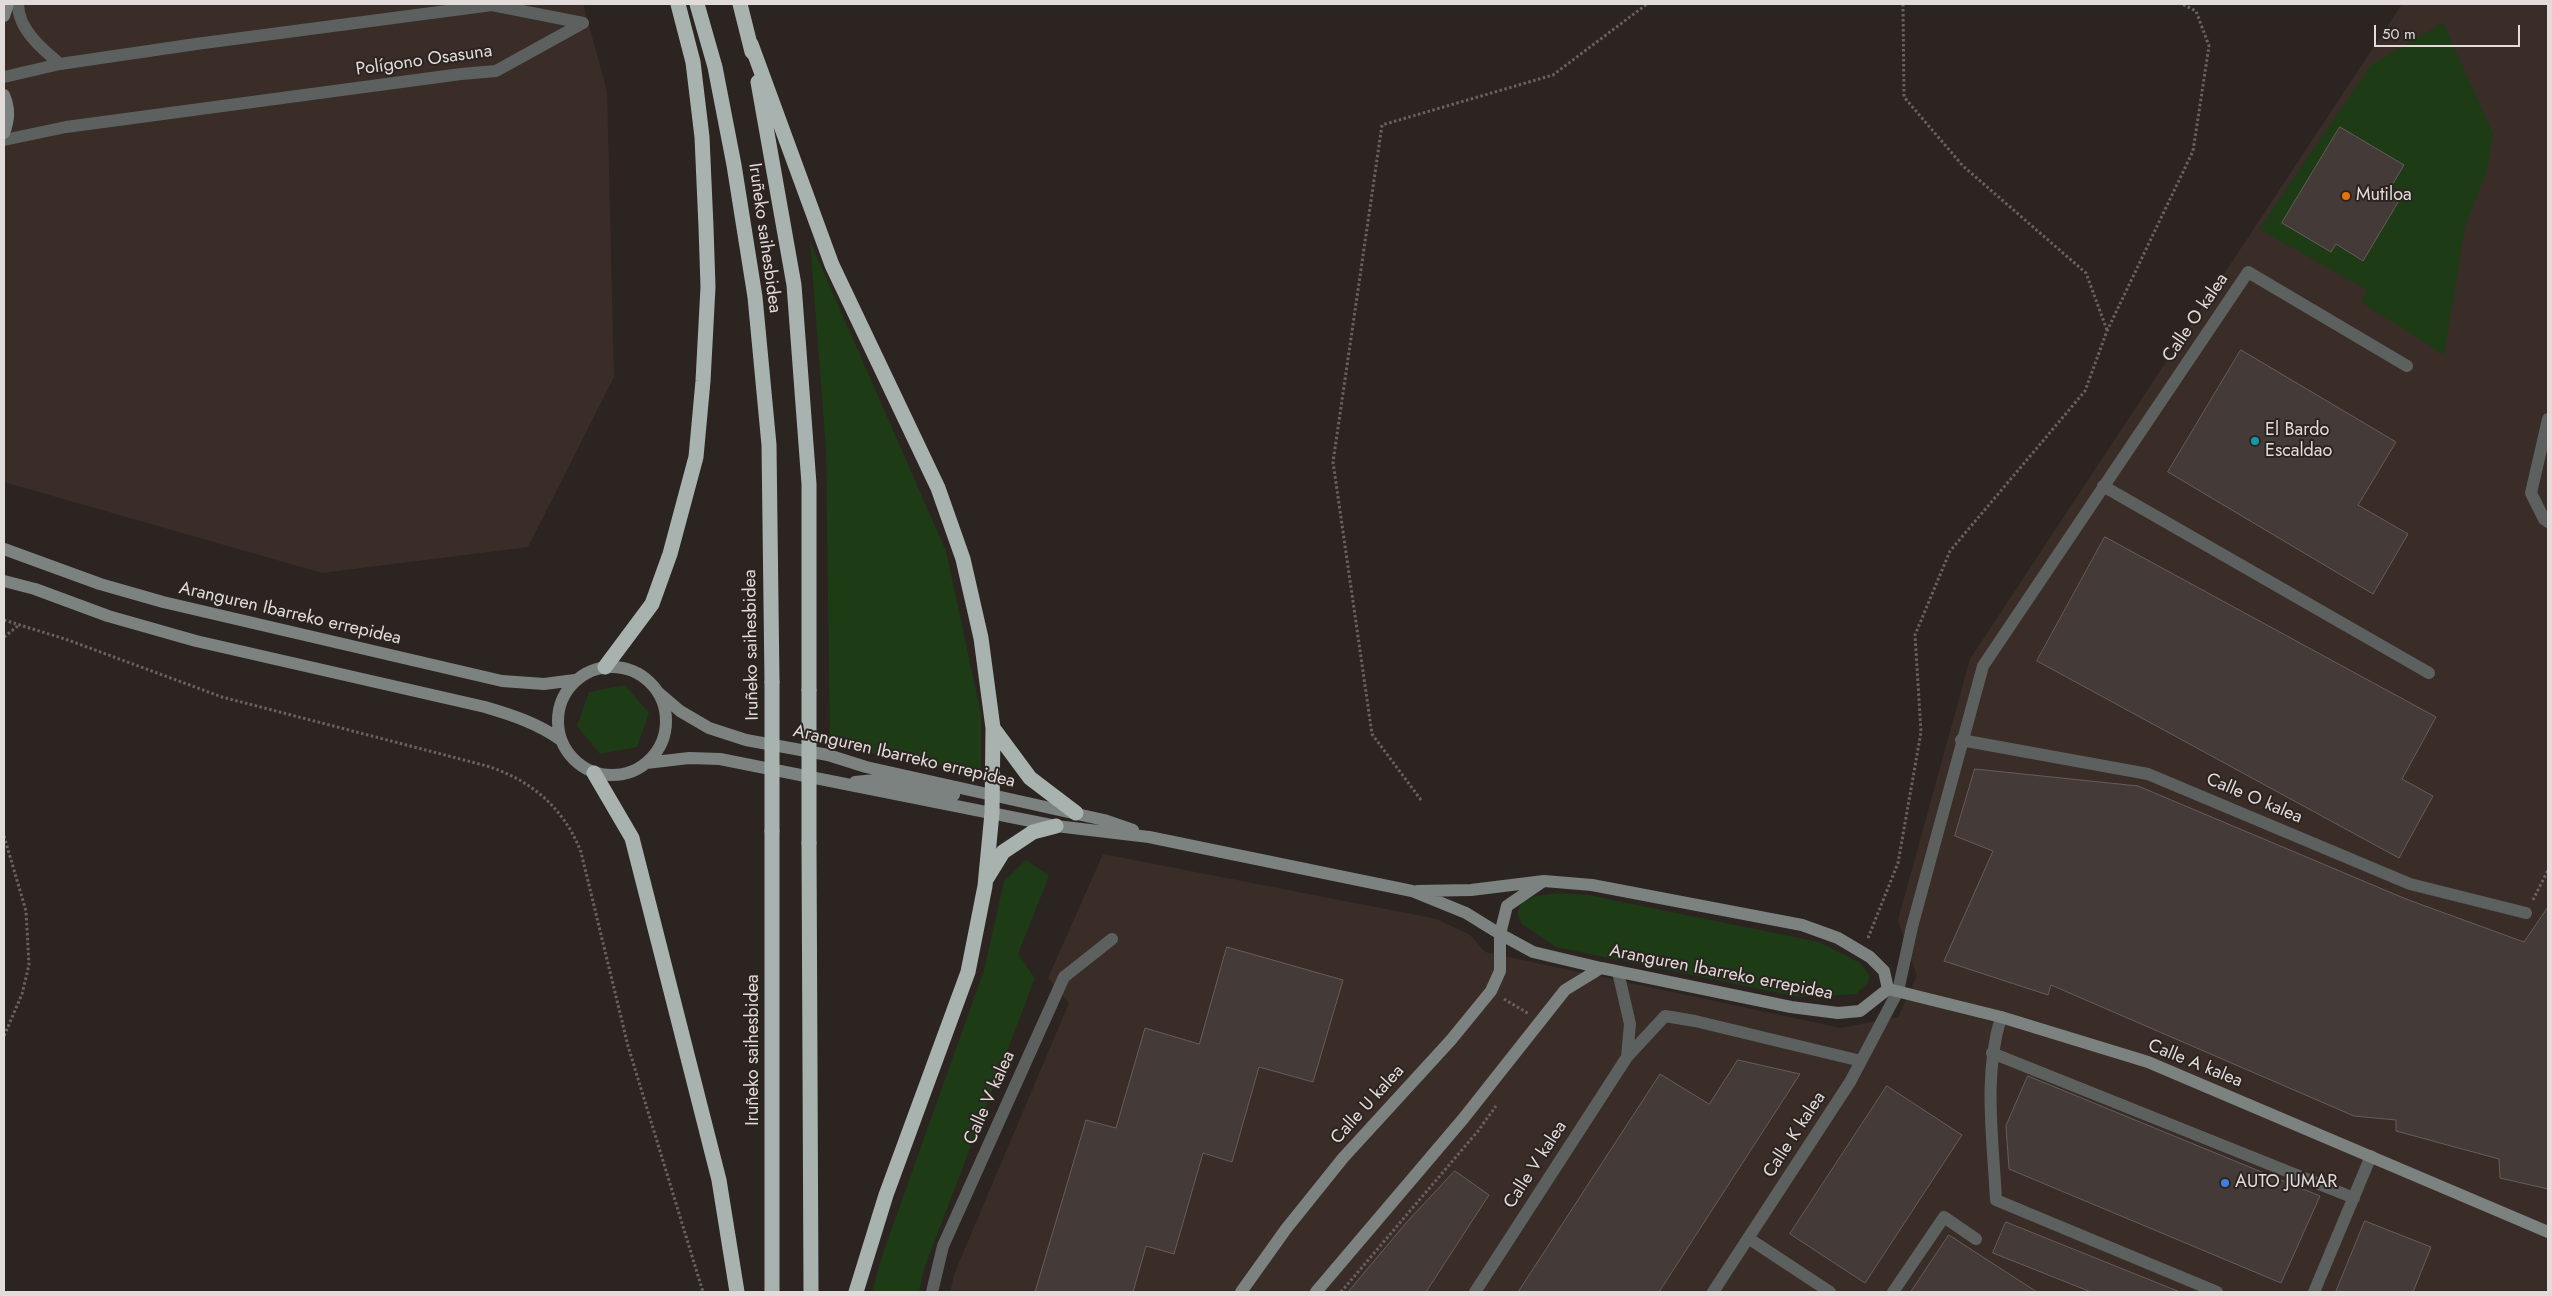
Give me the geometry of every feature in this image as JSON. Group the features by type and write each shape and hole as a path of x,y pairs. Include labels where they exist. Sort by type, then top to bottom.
{"highway":[{"path":"605,667 652,604 670,554 696,457 704,381 708,287 706,227 702,137 692,62 678,4"},
{"name":"Iruñeko saihesbidea","path":"697,4 715,66 734,165 755,297 769,445 772,682 772,1292"},
{"name":"Iruñeko saihesbidea","path":"740,4 751,44 794,285 809,484 811,1292"},
{"path":"751,44 832,265 926,463 964,559 981,638 993,728 993,778 987,794 992,813 985,881 968,972 886,1195 856,1292"},
{"path":"993,728 1030,778 1076,813"},
{"path":"594,772 632,838 719,1180 737,1292"},
{"path":"985,881 1003,852 1033,832 1056,826"}],"street":[{"path":"4,16 8,4"},
{"path":"18,4 18,12 28,32 40,48 60,64"},
{"name":"Polígono Osasuna","path":"4,77 60,64 492,5 583,23 496,72 461,74 66,127 4,140"},
{"path":"4,95 8,105 8,122 4,133"},
{"name":"Calle O kalea","path":"1893,991 1983,666 2248,272 2407,366"},
{"path":"2548,419 2531,493 2544,519 2548,522"},
{"path":"2103,486 2429,674"},
{"name":"Aranguren Ibarreko errepidea","path":"4,549 100,584 239,621 502,681 544,684 575,680"},
{"path":"4,581 108,616 196,641 485,706 537,725 561,740"},
{"path":"605,667 621,667 636,672 649,681 659,693 665,707 665,730 657,751 646,763 630,772 612,775 594,772 580,765 568,754 561,740 557,724 558,709 564,693 575,680 589,671 605,667"},
{"name":"Aranguren Ibarreko errepidea","path":"659,693 680,711 710,728 746,740 828,756 866,767 1076,813 1104,820 1149,836"},
{"name":"Calle O kalea","path":"1961,740 2148,774 2410,884 2526,913"},
{"name":"Aranguren Ibarreko errepidea","path":"646,763 689,758 720,759 1056,826 1149,836 1412,891 1466,913 1533,952 1618,972 1791,1007 1838,1013 1860,1011 1893,991 1884,971 1863,953 1838,938 1802,925 1592,885 1544,881 1471,890 1412,891"},
{"path":"842,784 875,780 968,797 987,794"},
{"path":"1500,934 1507,906 1544,881"},
{"name":"Calle U kalea","path":"1241,1292 1343,1158 1451,1040 1491,991 1500,971 1500,934"},
{"name":"Calle V kalea","path":"932,1292 943,1246 1064,977 1112,939"},
{"path":"1316,1292 1542,1022 1565,990 1601,968"},
{"name":"Calle V kalea","path":"1618,972 1630,1024 1627,1057"},
{"name":"Calle A kalea","path":"1893,991 2002,1017 2148,1062 2548,1232"},
{"name":"Calle K kalea","path":"1713,1292 1850,1082 1893,991"},
{"name":"Calle V kalea","path":"1475,1292 1627,1057 1665,1016 1695,1021 1861,1062"},
{"path":"2002,1017 1992,1053 1990,1091 1996,1200 2217,1292"},
{"path":"1992,1053 2354,1198"},
{"path":"2314,1292 2371,1156"},
{"path":"1893,1292 1944,1216 1976,1239"},
{"path":"1748,1238 1830,1292"}],"path":[{"path":"1421,800 1372,734 1333,462 1382,125 1554,75 1647,4"},
{"path":"1902,4 1904,97 1963,166 2086,273 2107,331"},
{"path":"1863,953 1898,863 1921,732 1915,635 1950,552 2085,391 2107,331 2193,151 2210,46 2196,11 2182,4"},
{"path":"4,620 68,640 222,697 508,772 544,797 561,814 574,834 581,852 628,1046 703,1292"},
{"path":"4,637 19,625"},
{"path":"4,836 26,911 29,965 22,994 4,1036"},
{"path":"2526,913 2548,870"},
{"path":"1491,991 1542,1022"}],"shaded area":[{"path":"4,4 583,4 607,91 614,377 528,547 322,573 4,482"},
{"path":"2402,4 2548,4 2548,1292 950,1292 955,1272 1069,1003 1048,978 1103,854 1437,919 1470,935 1485,952 1841,1028 1898,1017 1917,976 1898,920 1970,659"}],"green space":[{"path":"2443,23 2493,134 2487,171 2465,226 2444,355 2361,302 2367,290 2259,229 2371,65","holes":["2340,127 2404,165 2388,192 2400,200 2363,261 2336,244 2330,252 2282,223"]},
{"path":"810,241 946,551 981,714 981,774 830,745 826,449"},
{"path":"625,685 649,713 637,747 600,754 577,726 589,692"},
{"path":"1026,860 1049,876 1018,954 1035,978 924,1269 919,1292 872,1292 882,1256 984,970 1004,881"},
{"path":"1559,893 1588,895 1819,942 1860,963 1869,975 1868,983 1856,994 1799,997 1556,947 1522,924 1517,913 1522,902 1535,896"}],"building":[{"name":"Mutiloa","path":"2340,127 2404,165 2388,192 2400,199 2363,261 2336,244 2331,252 2282,223"},
{"path":"2241,350 2396,442 2358,505 2408,534 2373,594 2168,472"},
{"path":"2105,537 2436,717 2402,779 2433,796 2399,858 2037,661"},
{"path":"1975,769 2138,786 2406,899 2524,942 2548,907 2548,1189 2500,1178 2499,1159 2396,1131 2396,1120 2354,1116 2051,985 2048,995 1944,961 1993,851 1955,836"},
{"path":"1227,947 1343,980 1313,1082 1259,1067 1232,1162 1203,1153 1174,1254 1146,1246 1133,1292 1035,1292 1086,1120 1116,1128 1145,1028 1199,1044"},
{"path":"1738,1060 1800,1074 1659,1292 1518,1292 1660,1074 1709,1104"},
{"path":"2028,1076 2320,1196 2281,1283 2009,1169 2006,1126"},
{"path":"1887,1086 1962,1135 1865,1283 1790,1234"},
{"path":"1455,1171 1489,1195 1426,1292 1348,1292 1406,1223"},
{"path":"2365,1221 2431,1247 2413,1292 2336,1292"},
{"path":"2006,1222 2180,1292 2091,1292 1993,1253"},
{"path":"1949,1235 1989,1261 2037,1292 1911,1292"}],"place":[{"name":"Mutiloa","path":"2346,196"},
{"name":"El Bardo Escaldao","path":"2255,441"},
{"name":"AUTO JUMAR","path":"2225,1183"}]}
